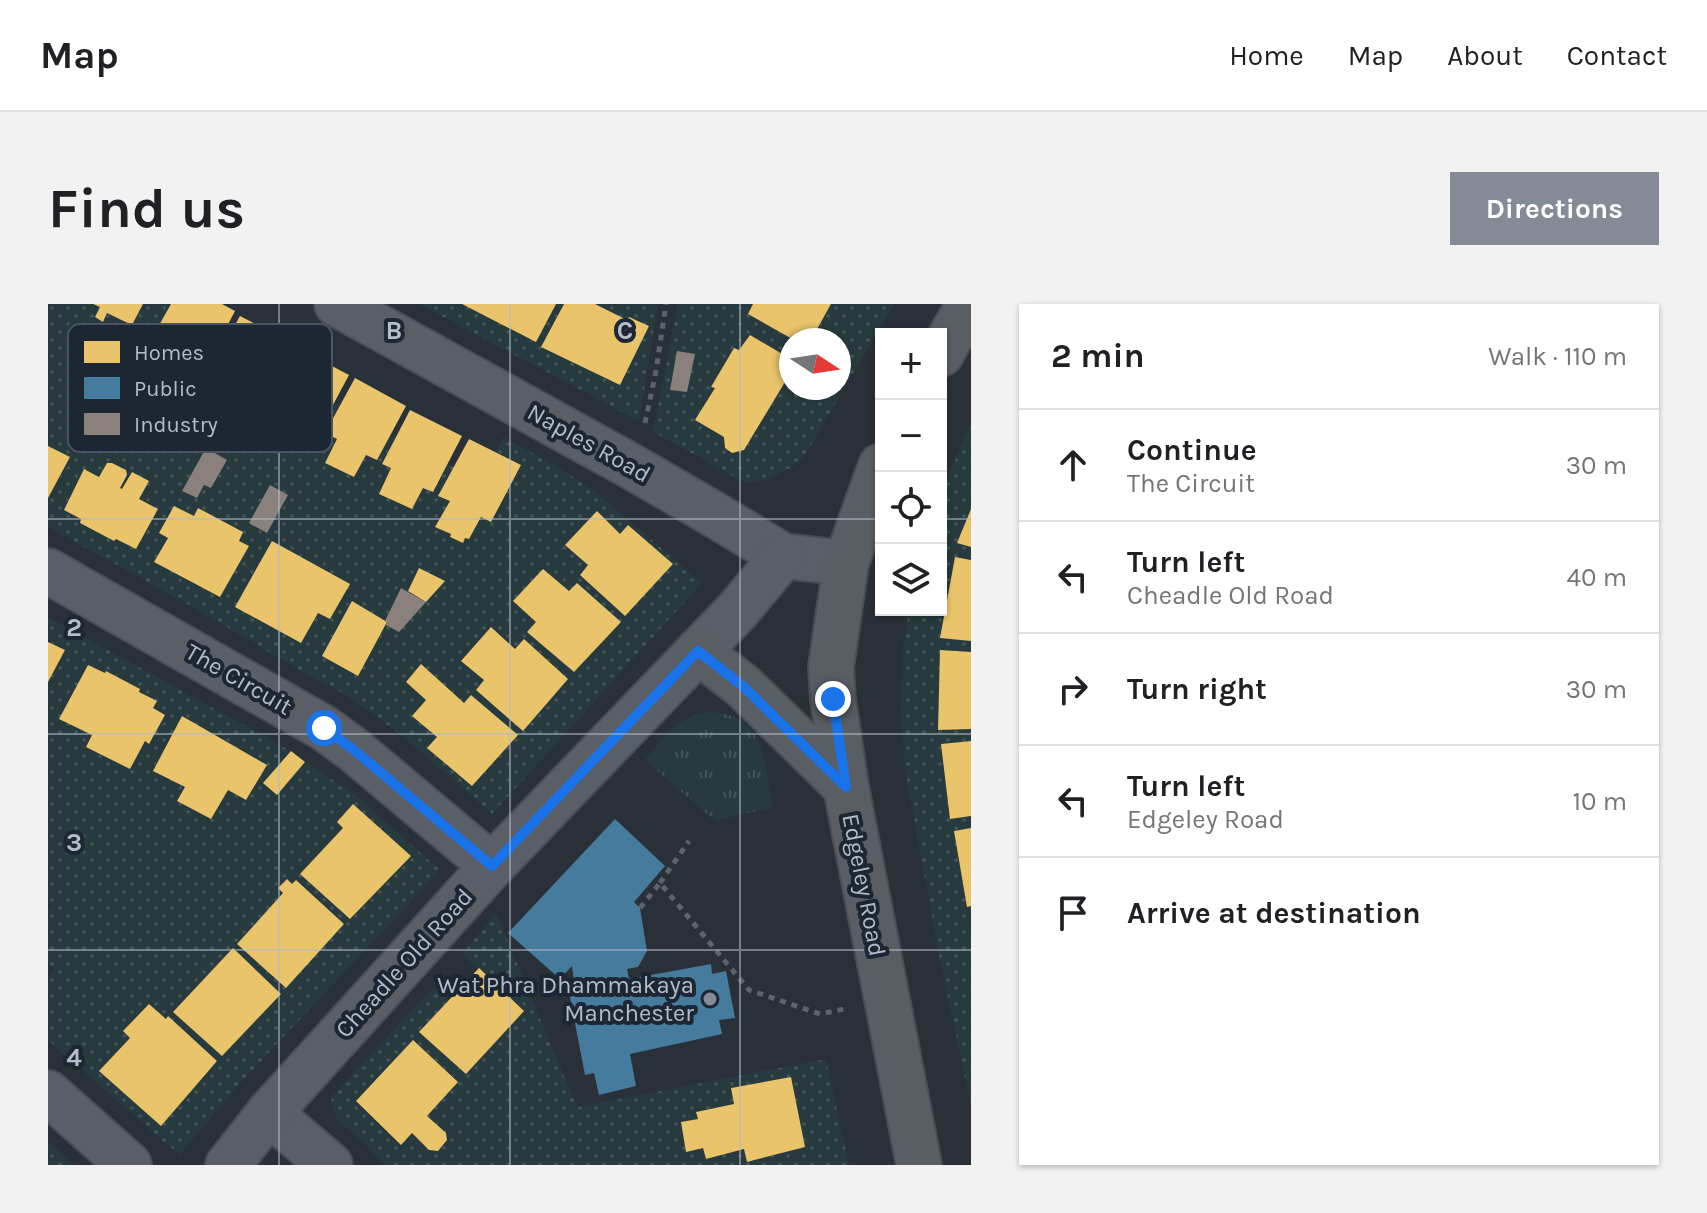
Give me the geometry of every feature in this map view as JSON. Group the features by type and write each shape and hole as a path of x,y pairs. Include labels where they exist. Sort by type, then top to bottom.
{"main road":[{"path":"947,343 969,304"},
{"name":"Edgeley Road","path":"879,472 846,563 831,667 846,787 919,1165"},
{"path":"698,651 744,687 846,787"}],"street":[{"name":"Naples Road","path":"337,304 627,464 783,556 846,563"},
{"name":"Cheadle Old Road","path":"228,1165 269,1113 492,866 737,611 783,556"},
{"name":"The Circuit","path":"48,571 324,728 492,866"},
{"path":"48,1093 129,1165"},
{"path":"269,1113 330,1165"}],"path":[{"path":"627,464 644,428 666,304"},
{"path":"640,908 689,841"},
{"path":"660,883 749,990 820,1014 886,999"}],"green space":[{"path":"48,304 93,304 100,307 95,317 102,321 107,313 143,304 171,304 160,324 68,324 68,452 204,452 183,491 196,498 204,485 211,488 227,461 212,452 330,452 325,463 354,477 366,455 391,434 397,437 382,464 391,468 379,493 411,509 423,488 433,492 447,464 454,467 439,496 450,501 436,527 462,543 465,538 469,539 481,517 520,465 495,452 503,437 591,488 702,583 492,814 400,734 345,694 48,527 48,498 70,458 48,446","holes":["107,463 112,463 126,471 122,489 132,472 149,481 139,499 158,510 136,549 80,523 81,519 64,509 84,470 99,477","199,508 242,532 239,541 248,546 220,597 154,562 168,538 160,533 194,516","629,525 672,564 625,616 580,574","419,568 444,581 399,631 386,625 357,676 322,656 352,602 385,621 401,588 408,591","543,569 569,591 577,583 621,622 574,672 528,632 536,622 513,601","349,584 330,619 318,613 301,643 236,607","491,627 515,649 524,639 568,679 523,730 476,690 484,680 461,660","421,665 464,703 472,695 517,735 473,786 427,748 437,737 412,716 425,700 406,682"]},
{"path":"419,304 564,304 542,347 619,385 648,327 595,304 658,304 639,421"},
{"path":"678,304 753,304 748,314 779,332 779,352 750,335 739,350 734,348 711,386 715,388 696,420 724,437 725,448 732,453 744,450 779,392 779,400 837,400 802,460 776,475 746,483 653,432"},
{"path":"831,304 894,304 880,328 875,328 875,336 851,377 851,328 818,328"},
{"path":"334,403 340,405 332,420 332,407"},
{"path":"971,423 971,509 957,542 971,547 971,560 954,557 947,600 947,544 947,478"},
{"path":"908,616 944,616 941,637 971,641 971,741 941,744 950,819 971,816 971,828 955,831 967,907 971,906 971,1105 940,960 905,769 901,716 903,646"},
{"path":"48,617 291,751 264,783 276,794 305,762 352,792 440,870 243,1080 179,1155 48,1040 48,977 55,970 48,963 48,911 52,906 48,903 48,682 65,651 50,643","holes":["88,665 105,673 107,671 140,689 139,692 156,701 153,708 164,715 130,769 86,747 92,735 60,719","182,717 267,765 246,800 228,790 211,819 177,801 185,787 153,770","353,804 411,856 350,919 343,828 337,822","287,879 292,884 296,880 344,924 286,987 237,944 283,893 278,888","233,948 281,994 222,1056 173,1012","149,1004 166,1019 169,1017 217,1061 162,1125 100,1071 130,1038 123,1031"]},
{"path":"705,712 725,714 740,720 751,730 764,757 773,807 718,820 708,815 645,760 678,724"},
{"path":"496,913 577,1107 826,1059 849,1165 384,1165 337,1119 331,1101 333,1095 434,987 449,1001 420,1032 466,1074 524,1011 462,954","holes":["413,1040 458,1081 427,1116 429,1149 412,1133 400,1145 356,1102","790,1077 805,1147 747,1162 744,1149 706,1158 703,1148 686,1151 681,1123 698,1119 697,1111 734,1104 731,1088"]},
{"path":"48,1141 74,1165 48,1165"}],"building: Homes":[{"path":"93,304 143,304 133,324 107,313 103,322 95,317 100,307"},
{"path":"171,304 222,304 235,311 228,324 160,324"},
{"path":"462,304 556,304 536,342"},
{"path":"564,304 595,304 627,320 629,317 649,326 620,385 541,347"},
{"path":"753,304 831,304 818,328 779,328 779,332 748,314"},
{"path":"240,316 255,324 236,324"},
{"path":"750,335 779,352 779,392 744,450 732,453 725,448 724,437 695,420 734,348 739,350"},
{"path":"332,366 349,375 332,407"},
{"path":"355,378 406,406 377,460 366,455 354,477 325,463 337,439 332,436 332,420"},
{"path":"410,410 462,436 433,492 423,488 412,509 379,494 391,468 382,464"},
{"path":"469,439 521,465 491,522 481,517 469,539 465,538 463,543 435,527 450,501 438,496"},
{"path":"48,446 70,457 48,498"},
{"path":"107,463 126,470 122,489 132,472 149,481 139,499 158,509 136,549 80,523 81,519 64,510 84,469 99,477"},
{"path":"174,506 194,516 198,508 243,532 239,541 249,546 220,597 154,562 168,538 159,533"},
{"path":"971,509 971,547 957,543"},
{"path":"597,511 620,534 628,525 673,564 625,616 580,575 588,565 565,545"},
{"path":"272,541 350,584 330,619 318,613 301,643 235,607"},
{"path":"955,557 971,560 971,641 940,638 944,616 947,616"},
{"path":"419,568 445,581 426,602 408,591"},
{"path":"543,569 569,591 577,583 621,622 574,672 527,632 536,622 513,601"},
{"path":"352,601 387,622 358,676 322,656"},
{"path":"491,627 515,649 524,639 568,679 523,731 476,690 484,680 461,661"},
{"path":"48,642 65,650 48,682"},
{"path":"940,650 971,652 971,729 938,730"},
{"path":"421,664 464,703 471,695 518,735 472,786 427,748 437,737 412,716 426,700 406,682"},
{"path":"88,665 140,689 139,692 157,701 153,708 165,715 149,744 145,741 130,769 86,747 92,735 59,719"},
{"path":"182,716 267,765 246,800 228,790 211,819 177,801 185,787 153,771"},
{"path":"971,741 971,816 950,819 941,744"},
{"path":"291,751 305,762 277,795 263,783"},
{"path":"353,804 411,856 350,919 300,874 343,828 337,822"},
{"path":"971,828 971,906 967,907 954,831"},
{"path":"287,879 292,884 296,880 344,924 286,988 237,944 283,893 278,888"},
{"path":"233,948 281,994 222,1056 173,1012"},
{"path":"479,968 524,1011 466,1074 419,1032"},
{"path":"149,1004 166,1019 168,1016 217,1061 161,1126 99,1071 130,1038 123,1031"},
{"path":"413,1040 458,1082 427,1116 446,1133 447,1140 438,1151 429,1150 412,1133 401,1145 356,1101"},
{"path":"791,1077 805,1147 747,1162 744,1149 706,1159 703,1148 686,1152 681,1122 698,1119 696,1112 734,1104 731,1088"}],"building: Public":[{"path":"615,819 665,866 634,902 640,908 647,951 638,967 627,969 629,979 711,964 712,974 726,971 735,1018 719,1020 722,1034 630,1054 636,1086 599,1095 594,1073 585,1075 567,982 574,981 572,966 560,979 508,933"}],"building: Industry":[{"path":"677,351 695,354 687,392 670,390"},
{"path":"204,452 213,452 227,460 211,488 204,485 197,498 182,491"},
{"path":"270,485 288,495 267,533 249,523"},
{"path":"401,588 426,602 399,632 386,625 385,621"}],"place":[{"name":"Wat Phra Dhammakaya Manchester","path":"710,999"}],"route":[{"path":"324,728 492,866 698,651 744,687 846,787 833,699"}]}
